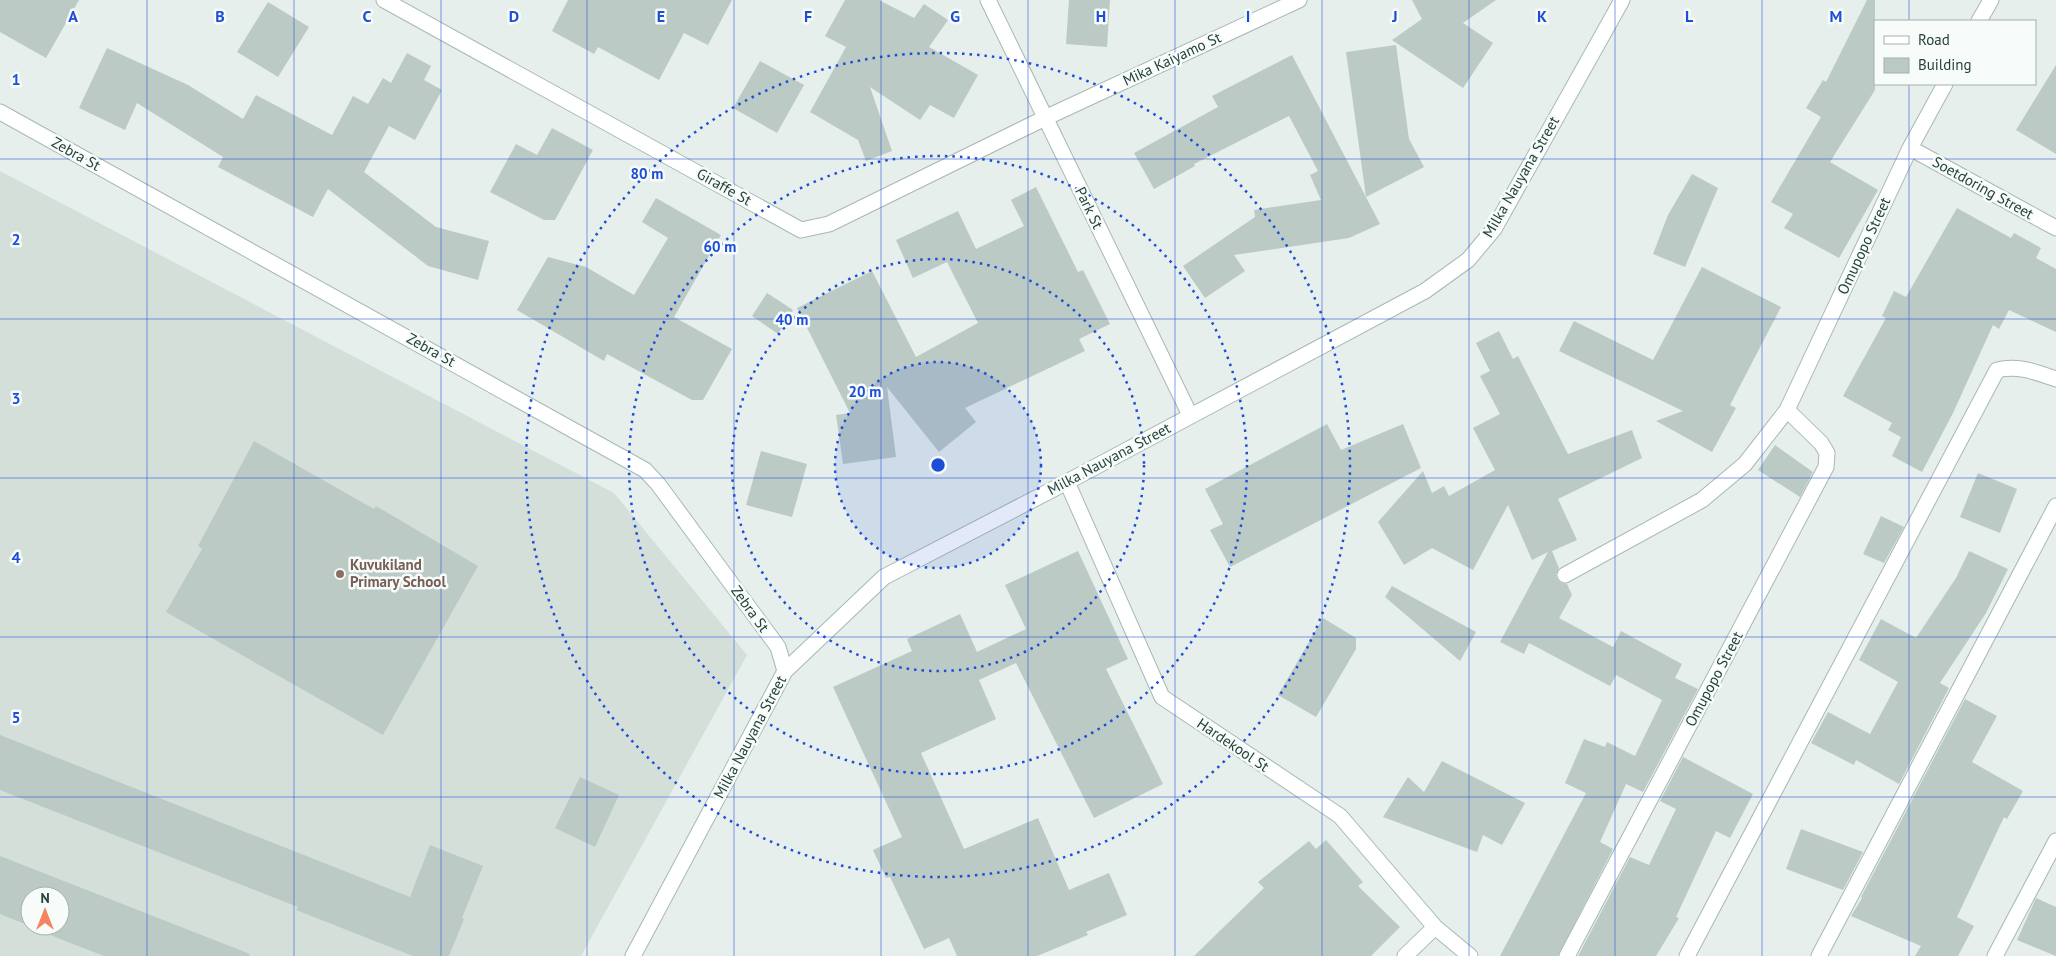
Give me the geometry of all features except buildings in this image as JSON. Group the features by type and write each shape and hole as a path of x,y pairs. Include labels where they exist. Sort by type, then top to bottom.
{"street":[{"name":"Giraffe St","path":"384,0 801,230 828,224 1045,118"},
{"name":"Park St","path":"988,0 1190,415"},
{"name":"Mika Kaiyamo St","path":"1045,118 1299,0"},
{"name":"Milka Nauyana Street","path":"633,956 785,671 884,576 1068,482 1190,415 1425,291 1468,260 1494,228 1622,0"},
{"path":"1981,20 1991,0"},
{"name":"Omupopo Street","path":"1565,575 1702,500 1745,464 1787,410 1910,148 1944,85"},
{"name":"Zebra St","path":"0,112 645,470 658,484 778,647 785,671"},
{"name":"Soetdoring Street","path":"1910,148 2056,228"},
{"path":"1687,956 1997,370 2010,367 2023,368 2056,379"},
{"name":"Omupopo Street","path":"1567,956 1826,467 1827,453 1821,443 1787,410"},
{"name":"Hardekool St","path":"1068,482 1162,698 1340,816 1435,927 1470,956"},
{"path":"1819,956 2056,506"},
{"path":"1996,956 2056,841"},
{"path":"1405,956 1435,927"}],"shaded area":[{"name":"Kuvukiland Primary School","path":"0,171 614,493 747,655 581,956 0,956"}],"place":[{"name":"Kuvukiland Primary School","path":"340,574"}]}
